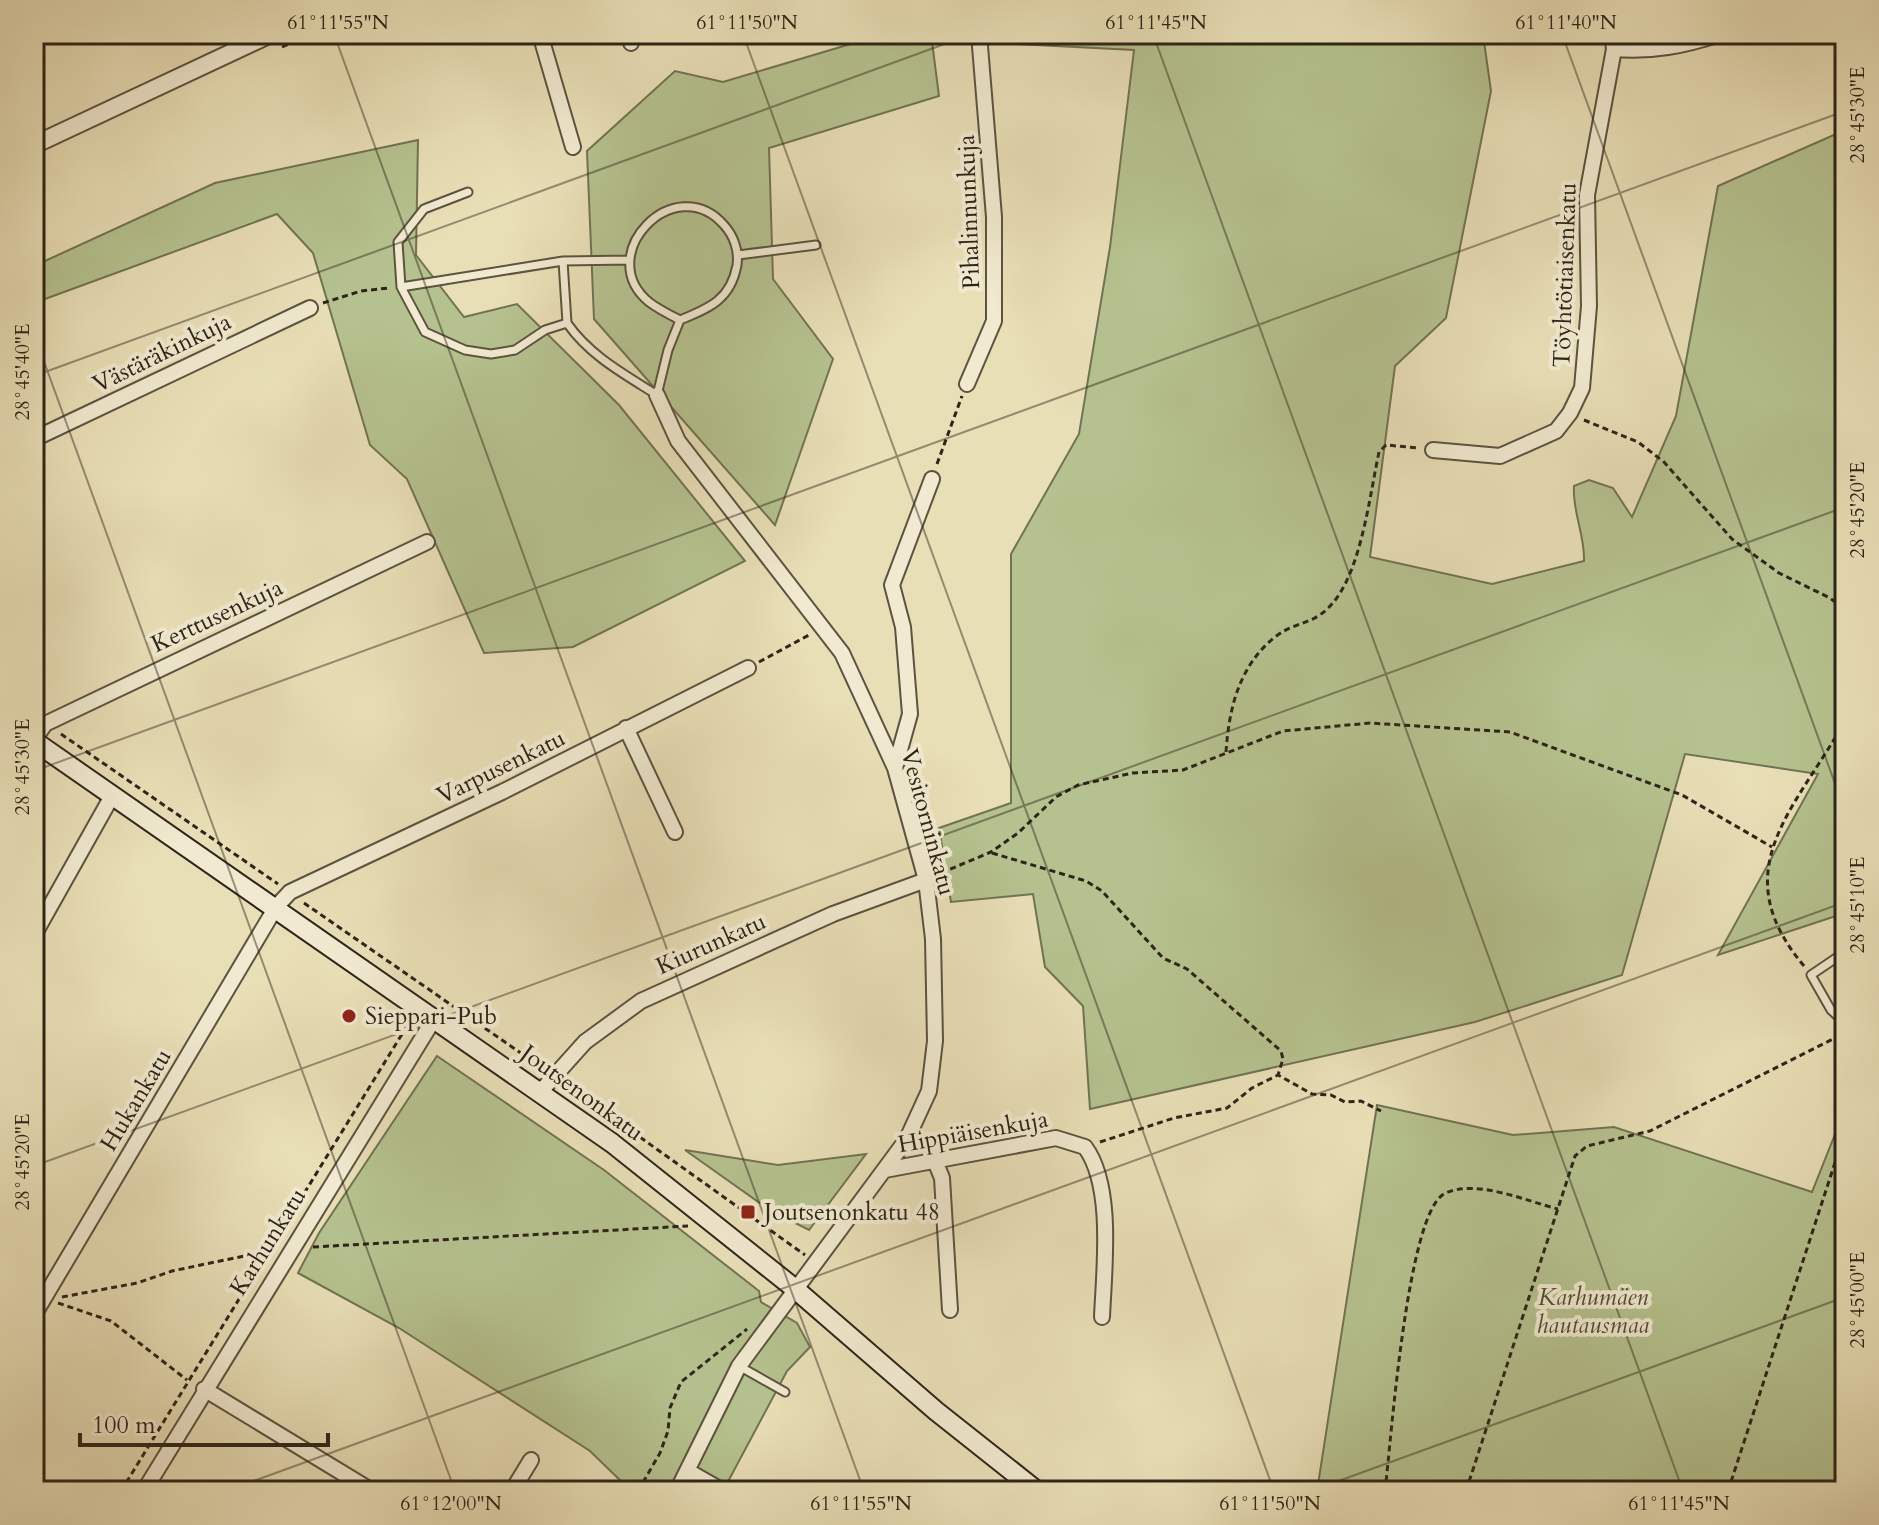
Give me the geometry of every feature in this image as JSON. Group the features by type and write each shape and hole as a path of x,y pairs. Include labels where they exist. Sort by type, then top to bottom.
{"main road":[{"name":"Joutsenonkatu","path":"34,741 541,1091 794,1288 936,1411 1037,1491"}],"street":[{"path":"34,145 271,34"},
{"path":"540,34 573,147"},
{"name":"Pihalinnunkuja","path":"967,384 994,321 994,217 979,34"},
{"path":"1613,42 1664,50 1720,34"},
{"name":"Töyhtötiaisenkatu","path":"1570,413 1582,388 1589,306 1587,195 1613,42"},
{"name":"Västäräkinkuja","path":"34,439 310,308"},
{"name":"Vesitorninkatu","path":"657,395 678,441 842,653 895,768 926,880 933,939 935,1041 929,1091 907,1139 739,1366 677,1491"},
{"path":"1433,450 1500,456 1556,431 1570,413"},
{"path":"895,768 910,714 903,627 892,585 932,479"},
{"name":"Kerttusenkuja","path":"45,724 427,542"},
{"name":"Varpusenkatu","path":"276,907 290,892 502,792 748,668"},
{"path":"34,741 45,724"},
{"path":"626,728 675,832"},
{"path":"34,935 112,796"},
{"name":"Kiurunkatu","path":"541,1091 585,1042 641,1001 833,914 926,880"},
{"name":"Hukankatu","path":"34,1315 276,907"},
{"name":"Karhunkatu","path":"144,1491 290,1247 434,1019"},
{"name":"Hippiäisenkuja","path":"885,1170 1056,1138 1085,1147"},
{"path":"1085,1147 1096,1166 1101,1185 1105,1264 1102,1317"},
{"path":"935,1161 942,1178 950,1310"},
{"path":"204,1390 372,1491"},
{"path":"512,1491 531,1460"},
{"path":"688,1471 723,1491"}],"lane":[{"path":"468,192 424,209 398,242 401,287 425,332 465,350 491,354 515,350 545,330 567,323"},
{"path":"563,261 567,323 578,339 604,362 657,395 668,350 680,320 719,303 734,282 738,255 730,232 713,212 682,207 657,215 636,235 629,260 636,287 648,301 680,320"},
{"path":"738,255 816,245"},
{"path":"401,287 563,261 629,260"},
{"path":"1845,952 1811,975 1831,1010 1845,1023"},
{"path":"739,1366 785,1392"}],"path":[{"path":"310,308 361,291 401,287"},
{"path":"932,479 967,384"},
{"path":"1570,413 1638,442 1664,462 1732,539 1779,573 1830,598 1845,610"},
{"path":"1226,752 1228,713 1236,688 1276,636 1322,617 1344,588 1379,452 1386,445 1433,450"},
{"path":"748,668 823,627"},
{"path":"1811,975 1776,928 1765,887 1772,847 1845,721"},
{"path":"926,880 991,852 1018,833 1056,797 1078,785 1133,773 1183,770 1213,761 1226,752 1283,731 1370,723 1497,730 1566,750 1682,795 1772,847"},
{"path":"45,724 734,1201 814,1263"},
{"path":"991,852 1086,881 1102,891 1163,958 1187,969 1281,1051 1283,1059 1278,1075 1259,1083 1227,1108 1174,1118 1085,1147"},
{"path":"121,1491 407,1026 395,1010 414,981"},
{"path":"1466,1491 1575,1156 1587,1146 1650,1131 1845,1033"},
{"path":"1278,1075 1312,1094 1331,1095 1345,1102 1361,1101 1381,1111"},
{"path":"1728,1491 1845,1132"},
{"path":"1385,1491 1407,1298 1428,1211 1444,1195 1468,1189 1558,1209"},
{"path":"43,1300 137,1283 172,1271 290,1247 379,1246 716,1226"},
{"path":"43,1300 77,1307 111,1321 204,1390"},
{"path":"638,1491 660,1453 668,1431 670,1408 681,1382 753,1326"}],"green space":[{"path":"884,34 931,34 939,96 769,148 773,279 833,359 775,525 594,319 587,151 675,71 723,82"},
{"path":"995,34 1483,34 1491,91 1446,318 1395,366 1370,557 1492,584 1584,561 1574,486 1589,480 1613,488 1632,517 1676,416 1718,186 1845,130 1845,913 1718,955 1818,774 1685,754 1622,975 1475,1022 1090,1109 1083,1006 1045,967 1033,894 951,902 939,828 1011,803 1011,554 1079,434 1110,247 1134,50 995,43"},
{"path":"418,140 416,255 464,317 517,304 619,405 745,561 573,647 484,653 407,479 370,445 313,253 277,214 34,303 34,266 215,183"},
{"path":"437,1056 604,1170 759,1291 761,1302 797,1323 810,1347 787,1371 723,1491 625,1491 627,1487 590,1451 399,1328 298,1273 319,1233"},
{"name":"Karhumäen hautausmaa","path":"1377,1105 1513,1135 1614,1127 1812,1192 1845,1109 1845,1491 1317,1491"},
{"path":"685,1150 778,1165 866,1154 809,1230 771,1211"}],"place":[{"name":"Sieppari-Pub","path":"349,1016"},
{"name":"Joutsenonkatu 48","path":"748,1212"}]}
